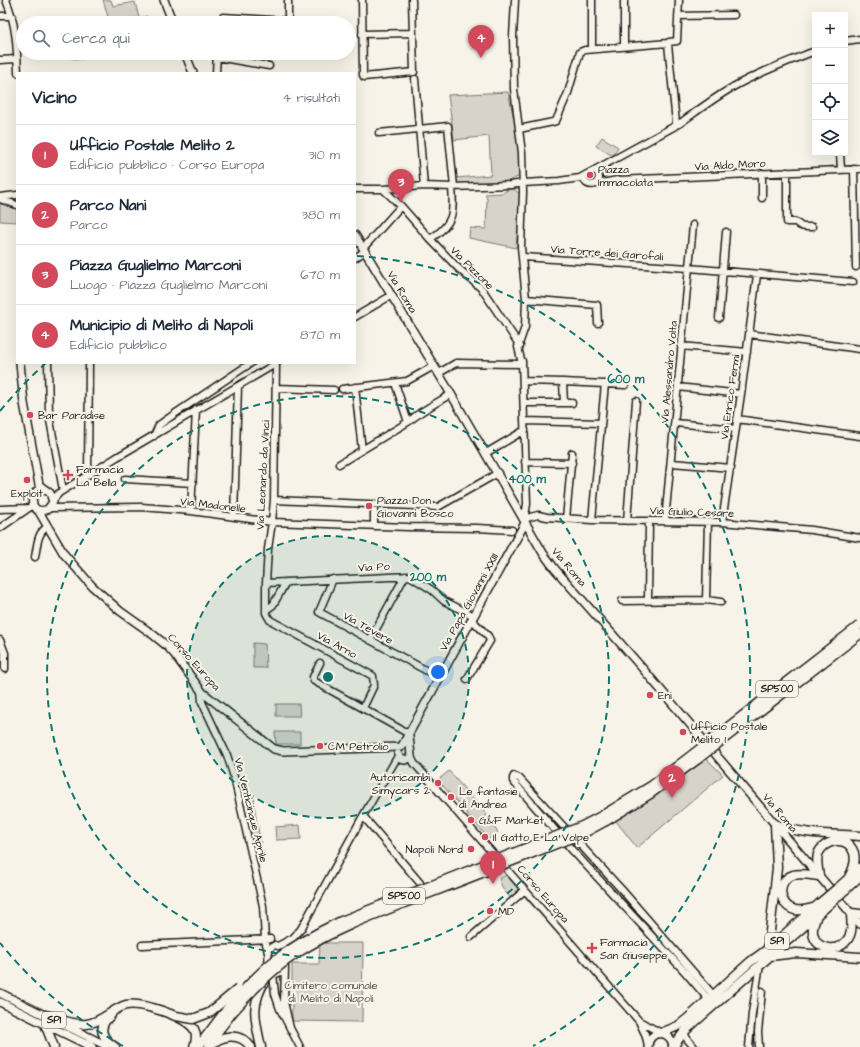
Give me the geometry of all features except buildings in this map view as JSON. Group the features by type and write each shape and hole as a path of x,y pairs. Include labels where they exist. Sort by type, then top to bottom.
{"highway":[{"name":"SP500","path":"695,756 860,625"},
{"name":"SP500","path":"206,1047 232,1013 252,991 299,952 330,935 381,912 584,833 695,756 860,634"},
{"name":"SP500","path":"198,1047 226,1010 247,986 274,961 295,946 341,921 604,818"},
{"path":"860,836 805,832 784,828 775,824 777,868 769,952 860,957"},
{"path":"820,907 795,910 788,907 781,896 781,890 782,884 787,878 794,875 819,876 817,863 818,856 826,844 836,840 847,844 854,854 856,879"},
{"name":"SP1","path":"661,1033 678,1026 712,998 750,962 769,952 843,887 856,879 860,868"},
{"path":"820,907 812,929 816,940 826,948 842,946 850,934 852,926 851,913 860,914"},
{"name":"SP1","path":"673,1047 684,1032 760,965 769,952"},
{"path":"54,1047 45,1020 86,1024 95,1022 119,1008 134,1004 176,1016 193,1018 209,1013 231,996 259,970 274,961"},
{"path":"261,1047 255,1018 255,1006 259,991 271,974"},
{"path":"115,1047 105,1039 102,1030 105,1021 119,1008"},
{"path":"176,1016 195,1030 196,1038 194,1047"},
{"path":"209,1047 218,1040 230,1036 243,1039 252,1047"}],"main road":[{"path":"164,0 170,16"},
{"path":"188,60 193,72"},
{"name":"Via Roma","path":"356,236 366,248 434,366 498,473 523,511 524,521 543,553 555,569 648,674 860,924"},
{"path":"20,364 24,403 50,508 47,519 48,527"},
{"path":"45,492 37,491 32,496 34,508 45,511 50,508"},
{"name":"Corso Europa","path":"34,508 48,527 64,554 92,586 120,610 167,646 175,654 202,694 274,750 379,748 403,753"},
{"name":"Via Papa Giovanni XXIII","path":"409,734 473,618 524,521"},
{"path":"403,753 409,734"},
{"name":"SP1","path":"0,993 92,1047"},
{"name":"SP1","path":"1,1003 109,1047"},
{"path":"648,1047 651,1037 661,1033 665,1034 671,1039 673,1047"}],"street":[{"path":"6,0 16,32"},
{"path":"288,0 288,16"},
{"path":"362,0 363,76 414,76"},
{"path":"412,0 414,76 424,186"},
{"path":"515,0 513,31 514,89 522,153 523,192 521,242 526,299 524,327 519,343 523,382 527,499 530,508 538,515"},
{"path":"592,0 592,49"},
{"path":"624,0 624,46"},
{"path":"519,129 556,121 568,93 580,52 592,49 677,41 679,0"},
{"path":"678,16 734,15"},
{"path":"0,16 12,16"},
{"path":"362,34 413,33"},
{"path":"848,41 860,39"},
{"path":"668,43 677,123"},
{"path":"356,189 424,186 453,187 511,185 584,179 677,123 733,87 812,51"},
{"path":"0,60 16,59"},
{"path":"17,60 18,72"},
{"path":"216,72 217,60"},
{"path":"241,60 269,66"},
{"path":"379,133 448,126 453,206 450,222 439,234 430,239"},
{"path":"840,156 841,170"},
{"path":"856,267 857,169"},
{"name":"Via Aldo Moro","path":"599,182 857,169"},
{"path":"584,179 591,185 599,182 596,171"},
{"path":"787,172 787,222 796,222 797,225 801,227 812,227"},
{"path":"762,173 762,198"},
{"path":"511,185 523,192"},
{"name":"Via Pizzone","path":"382,189 403,208 458,268 482,289 519,343"},
{"path":"0,198 16,195"},
{"path":"0,198 16,205"},
{"path":"356,257 403,208"},
{"name":"Via Alessandro Volta","path":"665,521 672,463 681,346 690,268 693,225"},
{"path":"719,318 726,232"},
{"name":"Via Torre dei Garofali","path":"523,257 690,268 757,275 852,282"},
{"name":"Via Enrico Fermi","path":"722,522 731,468 757,275"},
{"path":"356,316 392,295"},
{"path":"526,299 597,305 598,323"},
{"path":"749,334 860,349"},
{"path":"681,346 747,352"},
{"path":"439,373 456,363 522,364"},
{"path":"48,364 49,415 61,491"},
{"path":"88,475 89,364"},
{"path":"154,436 159,426 176,413 250,364"},
{"path":"45,492 61,491 274,364"},
{"name":"Via Leonardo da Vinci","path":"266,610 268,549 274,500 276,364"},
{"path":"342,389 395,383 413,378 434,366"},
{"path":"523,382 625,385"},
{"path":"563,382 564,403"},
{"path":"395,383 408,422"},
{"path":"592,520 605,384"},
{"path":"234,517 238,386"},
{"path":"678,387 741,394"},
{"path":"276,388 334,390"},
{"path":"355,388 362,450"},
{"path":"339,464 451,394"},
{"path":"627,521 636,402"},
{"path":"524,403 572,403"},
{"path":"191,511 196,410"},
{"path":"737,419 860,436"},
{"path":"525,421 601,423"},
{"path":"675,423 736,429"},
{"path":"486,453 525,430"},
{"path":"566,519 572,453"},
{"path":"525,462 572,463"},
{"path":"672,463 731,468"},
{"path":"274,500 440,506 498,473"},
{"path":"126,479 193,483"},
{"path":"523,511 527,499"},
{"path":"374,504 374,526"},
{"name":"Via Madonelle","path":"50,508 142,507 191,511 272,522 512,530"},
{"path":"0,509 34,508"},
{"path":"0,528 34,508"},
{"name":"Via Giulio Cesare","path":"524,521 538,515 566,519 592,520 722,522 812,530 860,538"},
{"path":"648,600 649,521"},
{"path":"706,600 708,522"},
{"path":"35,557 40,534 45,528 48,527"},
{"path":"370,640 405,576"},
{"name":"Via Po","path":"266,583 405,576 414,578 444,601 473,618 488,636 490,640 466,679"},
{"name":"Via Tevere","path":"333,579 318,610 319,612 440,678"},
{"path":"266,610 273,605 286,582"},
{"path":"622,601 706,600 721,602"},
{"name":"Via Arno","path":"266,610 266,615 270,620 373,676 374,685 362,708"},
{"path":"0,640 5,653 5,669"},
{"path":"320,663 313,676 313,680 409,734"},
{"path":"202,694 204,706"},
{"path":"204,706 207,702 214,702"},
{"name":"Via Venticinque Aprile","path":"204,706 231,765 263,906 271,974"},
{"path":"300,1047 277,1002 271,974 281,972 285,967 298,933 387,773 403,753"},
{"name":"Corso Europa","path":"403,753 414,763 639,1021 661,1033"},
{"path":"514,776 519,778 622,890 712,998 686,973 572,850 513,781 514,776"},
{"path":"363,816 420,883"},
{"path":"471,937 525,890"},
{"path":"268,953 270,948 293,938 298,933"},
{"path":"142,945 268,939 283,953 285,967 284,1002 290,1028"},
{"path":"750,1047 752,1013 760,965"},
{"path":"748,976 757,982"},
{"path":"759,1047 758,1032 762,991"},
{"path":"639,1021 645,1034 648,1047"},
{"path":"684,1032 687,1039 694,1047"}],"green space":[{"path":"103,0 111,0 113,6 135,2 138,16 108,16"},
{"path":"508,92 518,137 520,176 504,183 456,185 456,178 491,175 489,136 454,140 448,95"},
{"path":"602,137 618,147 613,156 596,146"},
{"path":"510,189 515,190 521,195 516,248 469,238 470,228 486,229 487,199 485,194 502,193"},
{"path":"0,204 11,205 16,208 16,222 0,221"},
{"path":"253,643 265,644 266,668 253,668"},
{"path":"276,704 299,704 300,716 276,716"},
{"path":"275,732 300,732 300,744 276,744"},
{"path":"707,759 723,775 637,848 616,821"},
{"path":"449,771 487,815 485,817 498,832 489,839 438,780"},
{"path":"244,793 249,793 254,797 261,845 255,845"},
{"path":"300,825 301,839 276,840 275,827"},
{"path":"508,874 523,891 512,900 503,889 499,879"},
{"name":"Cimitero comunale di Melito di Napoli","path":"320,943 363,943 362,1022 292,1021 292,964 319,964"}],"place":[{"name":"Municipio di Melito di Napoli","path":"481,58"},
{"name":"Piazza Immacolata","path":"590,175"},
{"name":"Piazza Guglielmo Marconi","path":"401,202"},
{"name":"Bar Paradise","path":"30,415"},
{"name":"Farmacia La Bella","path":"68,475"},
{"name":"Exploit","path":"27,480"},
{"name":"Piazza Don Giovanni Bosco","path":"369,506"},
{"name":"Eni","path":"650,695"},
{"name":"Ufficio Postale Melito 1","path":"683,732"},
{"name":"CM Petrolio","path":"320,746"},
{"name":"Autoricambi Simycars 2","path":"438,783"},
{"name":"Le fantasie di Andrea","path":"451,797"},
{"name":"Parco Nani","path":"672,798"},
{"name":"G&F Market","path":"471,820"},
{"name":"Il Gatto E La Volpe","path":"485,837"},
{"name":"Napoli Nord","path":"471,849"},
{"name":"Ufficio Postale Melito 2","path":"493,884"},
{"name":"MD","path":"490,911"},
{"name":"Farmacia San Giuseppe","path":"592,948"}]}
